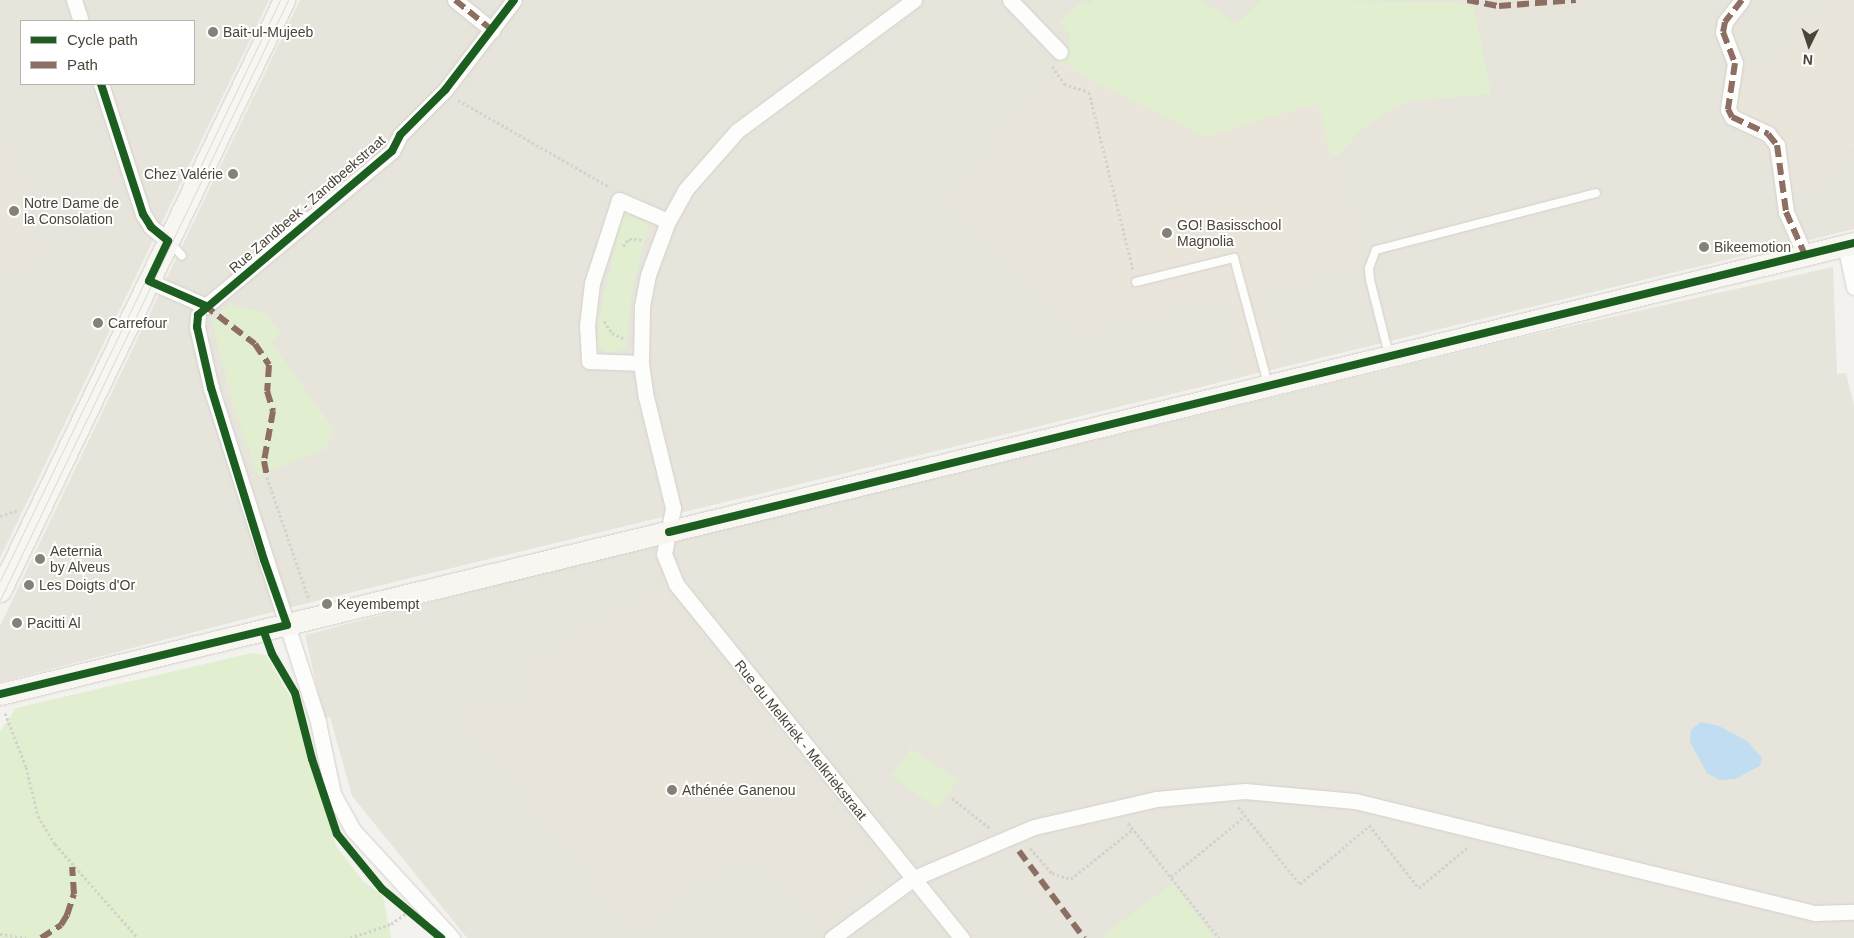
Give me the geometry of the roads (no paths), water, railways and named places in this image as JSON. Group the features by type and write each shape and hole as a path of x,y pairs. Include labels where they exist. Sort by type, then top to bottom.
{"main road":[{"path":"0,591 149,281 175,248 284,0"},
{"path":"1,699 287,625 1850,244"}],"street":[{"path":"74,0 81,20"},
{"path":"455,0 492,30"},
{"name":"Rue Zandbeek - Zandbeekstraat","path":"149,281 206,306 392,151 400,136 445,90 514,0"},
{"name":"Rue du Melkriek - Melkriekstraat","path":"914,0 737,131 686,189 668,221 648,275 642,307 641,363 646,396 673,508 664,554 676,584 962,938"},
{"path":"1010,0 1060,52"},
{"path":"1742,0 1725,22 1723,32 1735,63 1728,109 1732,117 1768,134 1777,145 1786,212 1806,255"},
{"path":"101,85 143,214 151,227 175,248"},
{"path":"641,363 589,361 588,314 592,284 619,200 668,221"},
{"path":"1850,244 1854,287"},
{"path":"198,315 197,326 211,388 264,560 318,722 333,794 353,830 452,938"},
{"path":"832,938 914,878 1034,827 1156,799 1228,792 1355,800 1816,913 1854,912"}],"lane":[{"path":"1390,356 1370,280 1369,268 1376,250 1596,192"},
{"path":"1136,282 1234,258 1268,386"}],"water":[{"path":"1701,722 1719,726 1747,741 1762,758 1760,766 1735,779 1720,780 1707,773 1690,742 1691,730"}],"tram line":[{"path":"200,167 280,0"},
{"path":"0,600 288,0"},
{"path":"0,581 165,239"}],"place":[{"name":"Bait-ul-Mujeeb","path":"213,32"},
{"name":"Chez Valérie","path":"233,174"},
{"name":"Notre Dame de la Consolation","path":"14,211"},
{"name":"GO! Basisschool Magnolia","path":"1167,233"},
{"name":"Bikeemotion","path":"1704,247"},
{"name":"Carrefour","path":"98,323"},
{"name":"Aeternia by Alveus","path":"40,559"},
{"name":"Les Doigts d'Or","path":"29,585"},
{"name":"Keyembempt","path":"327,604"},
{"name":"Pacitti Al","path":"17,623"},
{"name":"Athénée Ganenou","path":"672,790"}]}
